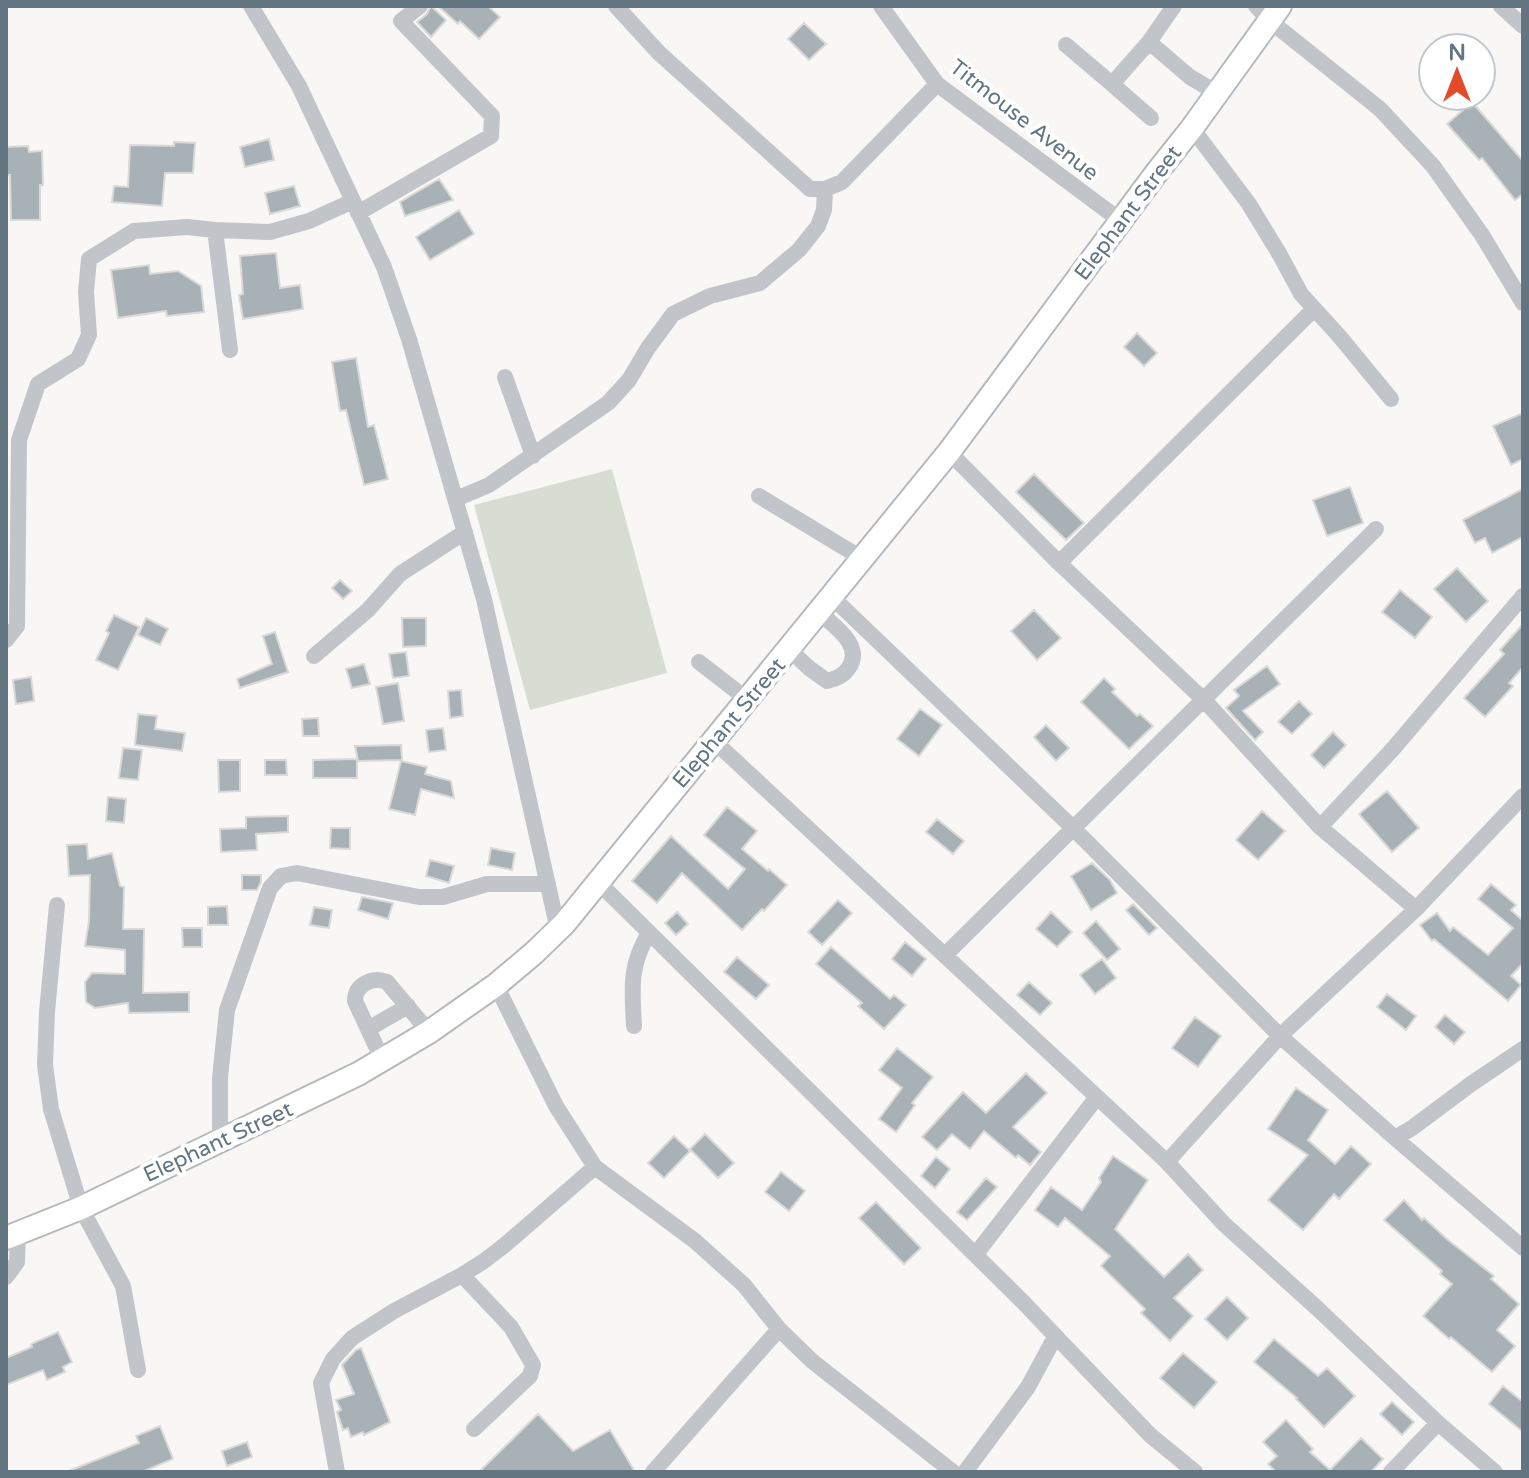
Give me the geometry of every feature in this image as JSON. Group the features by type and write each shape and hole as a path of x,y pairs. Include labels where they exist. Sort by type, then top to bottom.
{"main road":[{"name":"Elephant Street","path":"12,1235 81,1208 327,1090 429,1032 496,985 558,930 949,452 1192,128 1269,11"}],"street":[{"path":"251,6 299,86 384,267 409,339 484,599 558,930"},
{"path":"6,640 17,626 19,440 38,384 78,359 89,335 86,292 89,259 134,231 187,227 270,232 356,207 491,136 492,116 401,21 420,6"},
{"path":"616,6 659,53 810,189 825,189 842,182 937,84"},
{"name":"Titmouse Avenue","path":"881,6 937,84 1121,221"},
{"path":"1112,84 1149,42 1174,6"},
{"path":"1509,8 1523,26"},
{"path":"1269,11 1380,109 1433,166 1482,235 1523,303"},
{"path":"1149,42 1190,77 1217,93"},
{"path":"1066,45 1151,118"},
{"path":"1192,128 1249,204 1301,294 1391,399"},
{"path":"456,499 489,485 608,403 629,380 673,314 710,296 760,283 799,250 818,226 824,210 825,189"},
{"path":"215,230 230,350"},
{"path":"1059,563 1314,309"},
{"path":"505,377 533,456"},
{"path":"949,452 1059,563 1205,701 1320,827 1416,909"},
{"path":"759,496 863,559"},
{"path":"945,955 1376,529"},
{"path":"314,656 368,610 400,574 465,532"},
{"path":"1320,827 1392,750 1523,596"},
{"path":"790,650 827,681 838,679 851,667 853,652 850,642 826,605"},
{"path":"826,605 1072,827 1280,1036 1523,1248"},
{"path":"699,662 748,700"},
{"path":"714,741 1167,1162 1224,1224 1495,1472"},
{"path":"1167,1162 1280,1036 1416,909 1523,796"},
{"path":"220,1139 220,1078 227,1010 270,888 281,876 297,873 419,897 443,897 487,884 548,884"},
{"path":"597,881 976,1254 1150,1435 1195,1472"},
{"path":"57,905 45,1065 51,1109 81,1208 123,1286 138,1370"},
{"path":"634,1026 632,993 635,964 649,933"},
{"path":"382,1059 355,1001 359,987 372,980 387,982 429,1032"},
{"path":"496,985 556,1106 595,1167 695,1241 744,1285 779,1329 812,1361 953,1472"},
{"path":"368,1029 408,1006"},
{"path":"1395,1138 1523,1049"},
{"path":"976,1254 1097,1097"},
{"path":"337,1472 321,1383 333,1359 352,1338 394,1311 462,1275 506,1244 595,1167"},
{"path":"6,1277 17,1262 12,1235"},
{"path":"462,1275 511,1327 533,1365 530,1376 474,1429"},
{"path":"653,1472 779,1329"},
{"path":"965,1472 1028,1387 1055,1337"},
{"path":"1391,1472 1438,1423"}],"shaded area":[{"path":"612,469 667,673 530,710 474,505"}],"building":[{"path":"431,6 446,20 431,37 417,22"},
{"path":"438,6 488,6 500,17 479,39"},
{"path":"804,23 826,44 809,60 788,39"},
{"path":"1461,112 1481,112 1523,161 1523,194 1515,200 1482,158 1479,160 1447,124"},
{"path":"269,139 274,160 245,167 240,147"},
{"path":"174,142 195,143 193,173 165,173 162,206 112,202 114,186 128,187 130,145 174,146"},
{"path":"28,146 29,152 42,151 40,220 11,220 6,147"},
{"path":"439,179 453,200 405,216 400,202"},
{"path":"294,186 300,206 270,214 265,193"},
{"path":"459,210 474,234 430,260 416,237"},
{"path":"276,253 280,288 300,285 303,309 243,319 239,295 243,294 240,256"},
{"path":"149,265 150,274 178,271 201,286 204,312 167,316 166,311 118,318 111,270"},
{"path":"1137,333 1157,353 1144,366 1124,347"},
{"path":"356,358 368,427 374,425 388,479 364,485 346,410 340,411 332,362"},
{"path":"1523,413 1523,459 1511,465 1493,426"},
{"path":"1034,474 1084,523 1066,540 1016,492"},
{"path":"1350,487 1363,523 1327,536 1313,500"},
{"path":"1523,489 1523,537 1492,553 1485,538 1475,543 1463,520"},
{"path":"1457,568 1488,601 1466,622 1434,589"},
{"path":"340,580 352,591 343,599 332,588"},
{"path":"1400,590 1432,617 1415,638 1382,612"},
{"path":"1034,610 1061,638 1037,660 1011,631"},
{"path":"114,615 139,627 118,670 96,660"},
{"path":"146,618 168,629 160,645 138,635"},
{"path":"402,618 426,618 426,646 403,647"},
{"path":"1523,624 1523,667 1509,683 1513,686 1485,717 1464,698 1504,654 1500,650"},
{"path":"275,632 288,672 240,688 237,679 272,664 263,636"},
{"path":"406,652 409,676 393,678 389,654"},
{"path":"364,664 370,684 352,688 346,669"},
{"path":"1267,666 1280,684 1243,711 1263,732 1255,740 1226,708 1239,696 1234,690"},
{"path":"31,677 34,701 16,704 13,680"},
{"path":"1104,678 1115,689 1112,692 1137,716 1140,714 1153,726 1129,749 1081,702"},
{"path":"398,683 404,721 383,724 376,687"},
{"path":"461,690 463,716 450,718 448,691"},
{"path":"1299,701 1312,714 1292,734 1278,722"},
{"path":"920,709 942,725 919,756 897,739"},
{"path":"138,714 157,716 155,729 185,733 182,751 135,745"},
{"path":"318,718 319,736 303,736 302,719"},
{"path":"1046,725 1069,748 1056,761 1034,737"},
{"path":"443,728 446,750 429,752 426,730"},
{"path":"1333,732 1346,745 1324,768 1311,755"},
{"path":"401,745 402,760 358,761 355,746"},
{"path":"123,748 142,750 138,780 119,778"},
{"path":"357,759 357,778 313,778 313,760"},
{"path":"218,760 240,760 240,791 219,792"},
{"path":"265,760 286,760 287,775 265,775"},
{"path":"401,761 427,767 425,774 451,781 454,798 421,789 415,815 389,809"},
{"path":"1387,791 1419,828 1392,852 1359,814"},
{"path":"108,797 126,799 124,823 106,821"},
{"path":"727,807 757,831 742,849 787,885 742,930 682,873 657,903 632,881 671,836 728,889 745,869 704,835"},
{"path":"1262,811 1285,831 1258,860 1236,840"},
{"path":"288,816 288,832 256,834 257,850 221,852 220,829 246,828 246,817"},
{"path":"937,819 964,841 953,854 926,832"},
{"path":"331,828 350,828 350,849 330,848"},
{"path":"87,844 88,859 112,853 120,886 124,887 123,929 144,929 143,993 189,992 189,1012 129,1013 128,1003 95,1008 86,1002 85,982 92,973 125,974 125,950 85,946 90,875 69,876 67,845"},
{"path":"491,848 515,853 512,870 488,865"},
{"path":"430,860 454,866 449,883 426,876"},
{"path":"1092,863 1110,880 1117,893 1091,910 1071,876"},
{"path":"242,875 261,875 257,890 242,890"},
{"path":"1491,884 1516,905 1511,910 1521,919 1523,917 1523,963 1511,976 1521,985 1508,1001 1434,939 1432,941 1420,925 1437,913 1450,931 1453,927 1488,955 1513,928 1478,899"},
{"path":"362,897 393,903 388,919 358,910"},
{"path":"838,900 852,913 822,945 808,932"},
{"path":"1133,904 1157,928 1149,935 1126,910"},
{"path":"227,906 228,925 208,925 208,907"},
{"path":"314,907 332,910 329,928 310,925"},
{"path":"677,912 688,924 676,935 665,923"},
{"path":"1051,912 1072,932 1057,947 1036,929"},
{"path":"1096,921 1120,949 1107,960 1083,933"},
{"path":"182,928 202,928 202,947 183,947"},
{"path":"905,942 926,959 912,976 892,959"},
{"path":"831,947 890,999 894,995 906,1005 884,1029 858,1006 862,1003 816,964"},
{"path":"737,957 769,985 756,999 724,972"},
{"path":"1102,959 1116,978 1095,994 1080,975"},
{"path":"1029,982 1052,1003 1040,1015 1017,995"},
{"path":"1387,994 1416,1016 1406,1030 1377,1007"},
{"path":"1445,1015 1465,1032 1454,1044 1435,1027"},
{"path":"1195,1017 1221,1036 1198,1067 1172,1048"},
{"path":"897,1048 933,1077 912,1103 915,1105 896,1132 879,1119 902,1088 879,1070"},
{"path":"1026,1073 1047,1093 1013,1127 1041,1152 1030,1165 1018,1155 1016,1158 984,1131 970,1149 952,1134 937,1150 922,1137 963,1092 986,1113"},
{"path":"1296,1088 1328,1110 1308,1140 1335,1164 1351,1146 1371,1164 1339,1199 1334,1194 1303,1230 1268,1200 1308,1155 1268,1129"},
{"path":"705,1134 734,1163 718,1178 690,1149"},
{"path":"674,1136 690,1151 664,1178 648,1163"},
{"path":"1113,1156 1148,1180 1115,1229 1164,1277 1188,1254 1203,1270 1174,1298 1193,1316 1170,1341 1141,1313 1145,1309 1101,1266 1110,1256 1065,1218 1058,1227 1035,1210 1051,1187 1082,1210 1101,1182 1099,1178"},
{"path":"936,1157 950,1169 935,1188 921,1176"},
{"path":"781,1172 805,1191 789,1211 765,1192"},
{"path":"986,1178 997,1187 967,1220 957,1212"},
{"path":"1404,1200 1422,1220 1424,1218 1494,1276 1491,1279 1519,1304 1497,1330 1515,1346 1492,1372 1423,1316 1452,1284 1440,1274 1442,1271 1384,1220"},
{"path":"876,1202 921,1248 904,1264 859,1218"},
{"path":"1227,1297 1248,1318 1227,1340 1205,1319"},
{"path":"58,1332 72,1362 63,1367 65,1372 47,1380 43,1370 6,1385 6,1358"},
{"path":"1274,1339 1318,1376 1327,1368 1355,1396 1324,1427 1297,1398 1254,1362"},
{"path":"361,1348 390,1422 364,1435 363,1432 351,1437 348,1428 343,1430 337,1412 341,1410 336,1400 354,1394 342,1365"},
{"path":"1183,1353 1217,1382 1194,1408 1160,1378"},
{"path":"1503,1386 1523,1402 1523,1432 1489,1404"},
{"path":"1392,1402 1414,1422 1402,1435 1380,1414"},
{"path":"538,1414 573,1451 610,1430 635,1472 479,1472"},
{"path":"1286,1420 1313,1449 1310,1452 1330,1470 1361,1438 1383,1459 1371,1472 1276,1472 1268,1464 1277,1456 1263,1442"},
{"path":"160,1426 173,1459 142,1472 66,1472 139,1443 136,1436"},
{"path":"247,1442 252,1457 227,1466 222,1451"}]}
